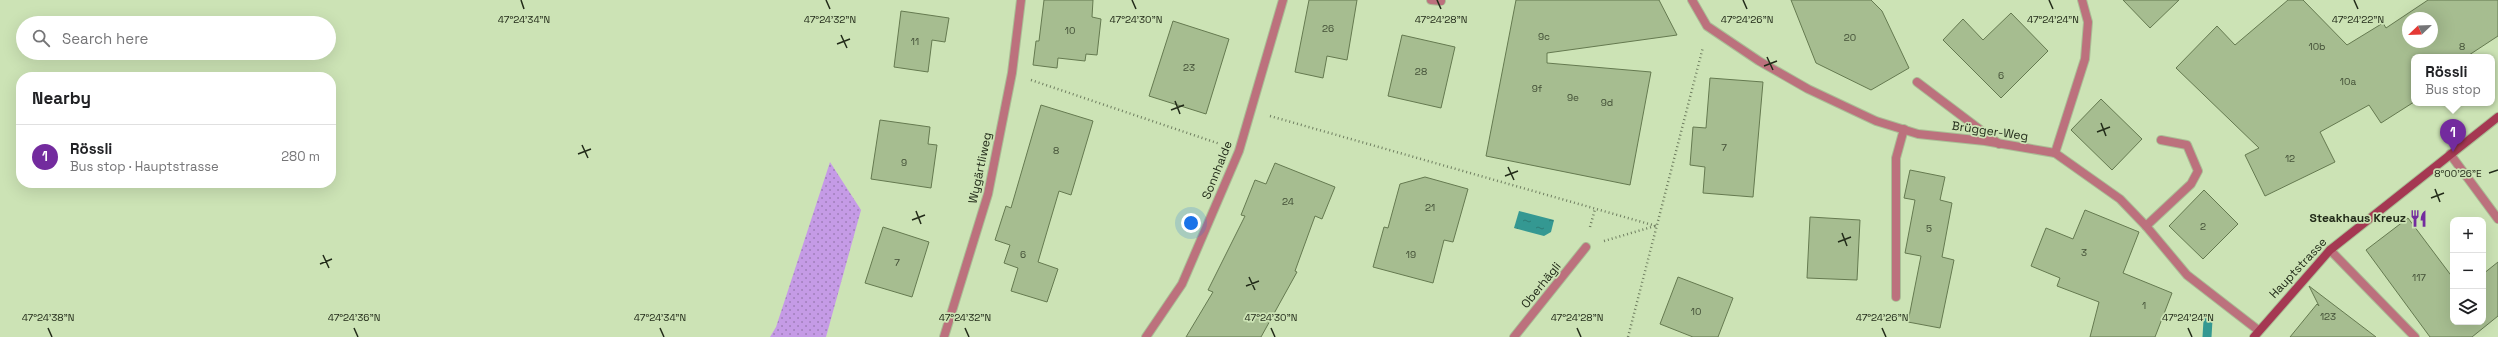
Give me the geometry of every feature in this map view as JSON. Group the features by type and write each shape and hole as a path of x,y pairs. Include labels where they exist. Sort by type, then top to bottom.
{"main road":[{"name":"Hauptstrasse","path":"2256,334 2330,250 2498,117"}],"street":[{"name":"Wygärtliweg","path":"944,337 988,194 1012,73 1021,0"},
{"name":"Sonnhalde","path":"1146,337 1182,284 1239,151 1283,0"},
{"path":"1431,0 1441,1"},
{"name":"Brügger-Weg","path":"1692,0 1707,26 1759,61 1808,89 1876,120 1918,134 1999,144 2055,153 2120,199 2146,226 2187,275 2256,334"},
{"path":"2055,153 2085,59 2088,22 2082,0"},
{"path":"1917,82 1999,144"},
{"path":"1896,297 1896,158 1904,129"},
{"path":"2146,226 2191,184 2198,171 2187,145 2161,140"},
{"path":"2450,154 2498,219"},
{"name":"Oberhägli","path":"1514,337 1586,247"},
{"path":"2330,250 2415,337"}],"path":[{"path":"1628,337 1707,26"},
{"path":"1012,73 1239,151"},
{"path":"1250,110 1656,226"},
{"path":"1586,247 1656,226"}],"shaded area":[{"path":"830,162 861,210 826,337 770,337 776,327"}],"water":[{"path":"1519,211 1554,220 1551,232 1544,236 1514,228"}],"building":[{"path":"1044,0 1093,0 1092,17 1101,19 1097,55 1086,54 1085,61 1058,58 1057,68 1033,65 1036,41 1039,41"},
{"path":"1309,0 1357,0 1347,60 1327,56 1323,78 1295,72"},
{"path":"1516,0 1659,0 1677,35 1547,53 1547,63 1651,72 1630,185 1486,156"},
{"path":"1791,0 1871,0 1882,11 1909,68 1871,90 1816,63"},
{"path":"2123,0 2179,0 2150,28"},
{"path":"2288,0 2303,0 2347,45 2383,23 2386,28 2402,17 2402,48 2438,48 2438,12 2410,12 2428,0 2498,0 2498,36 2471,54 2411,54 2411,104 2381,123 2369,105 2320,132 2335,162 2265,196 2245,155 2259,148 2176,68 2217,26 2235,45"},
{"path":"901,11 949,18 945,42 932,40 928,72 894,67"},
{"path":"2011,13 2048,51 2001,98 1943,40 1963,19 1983,40"},
{"path":"1173,21 1229,39 1206,114 1149,96"},
{"path":"1402,35 1455,47 1441,108 1388,96"},
{"path":"1710,78 1763,82 1753,197 1703,193 1705,167 1690,165 1693,127 1706,128"},
{"path":"2101,99 2142,139 2112,170 2071,130"},
{"path":"1041,105 1093,121 1071,195 1059,191 1038,262 1058,269 1047,302 1011,291 1018,268 1004,263 1010,245 995,240 1006,206 1011,208"},
{"path":"880,120 930,127 928,144 937,145 931,188 871,179"},
{"path":"1275,163 1335,187 1322,219 1315,216 1295,271 1297,272 1261,337 1186,337 1213,292 1208,290 1245,216 1241,215 1255,180 1266,184"},
{"path":"1910,170 1945,177 1940,200 1952,203 1942,257 1954,260 1940,328 1908,322 1921,256 1905,253 1915,200 1904,198"},
{"path":"1425,177 1468,189 1453,242 1444,240 1433,283 1373,267 1384,227 1388,228 1400,184"},
{"path":"2204,190 2238,224 2203,259 2169,226"},
{"path":"2085,210 2139,232 2123,273 2172,293 2155,337 2090,337 2099,302 2057,286 2060,278 2031,266 2046,228 2073,239"},
{"path":"1810,217 1860,220 1857,280 1807,278"},
{"path":"2408,218 2450,274 2450,325 2486,325 2486,272 2498,262 2498,316 2472,337 2430,337 2366,250"},
{"path":"883,227 929,242 912,297 865,283"},
{"path":"1678,277 1733,298 1718,337 1693,337 1660,324"},
{"path":"2309,286 2376,337 2290,337 2317,304 2319,306"}],"waterway":[{"path":"2207,337 2208,320"}],"place":[{"name":"Rössli","path":"2453,152"},
{"name":"Steakhaus Kreuz","path":"2419,218"}]}
